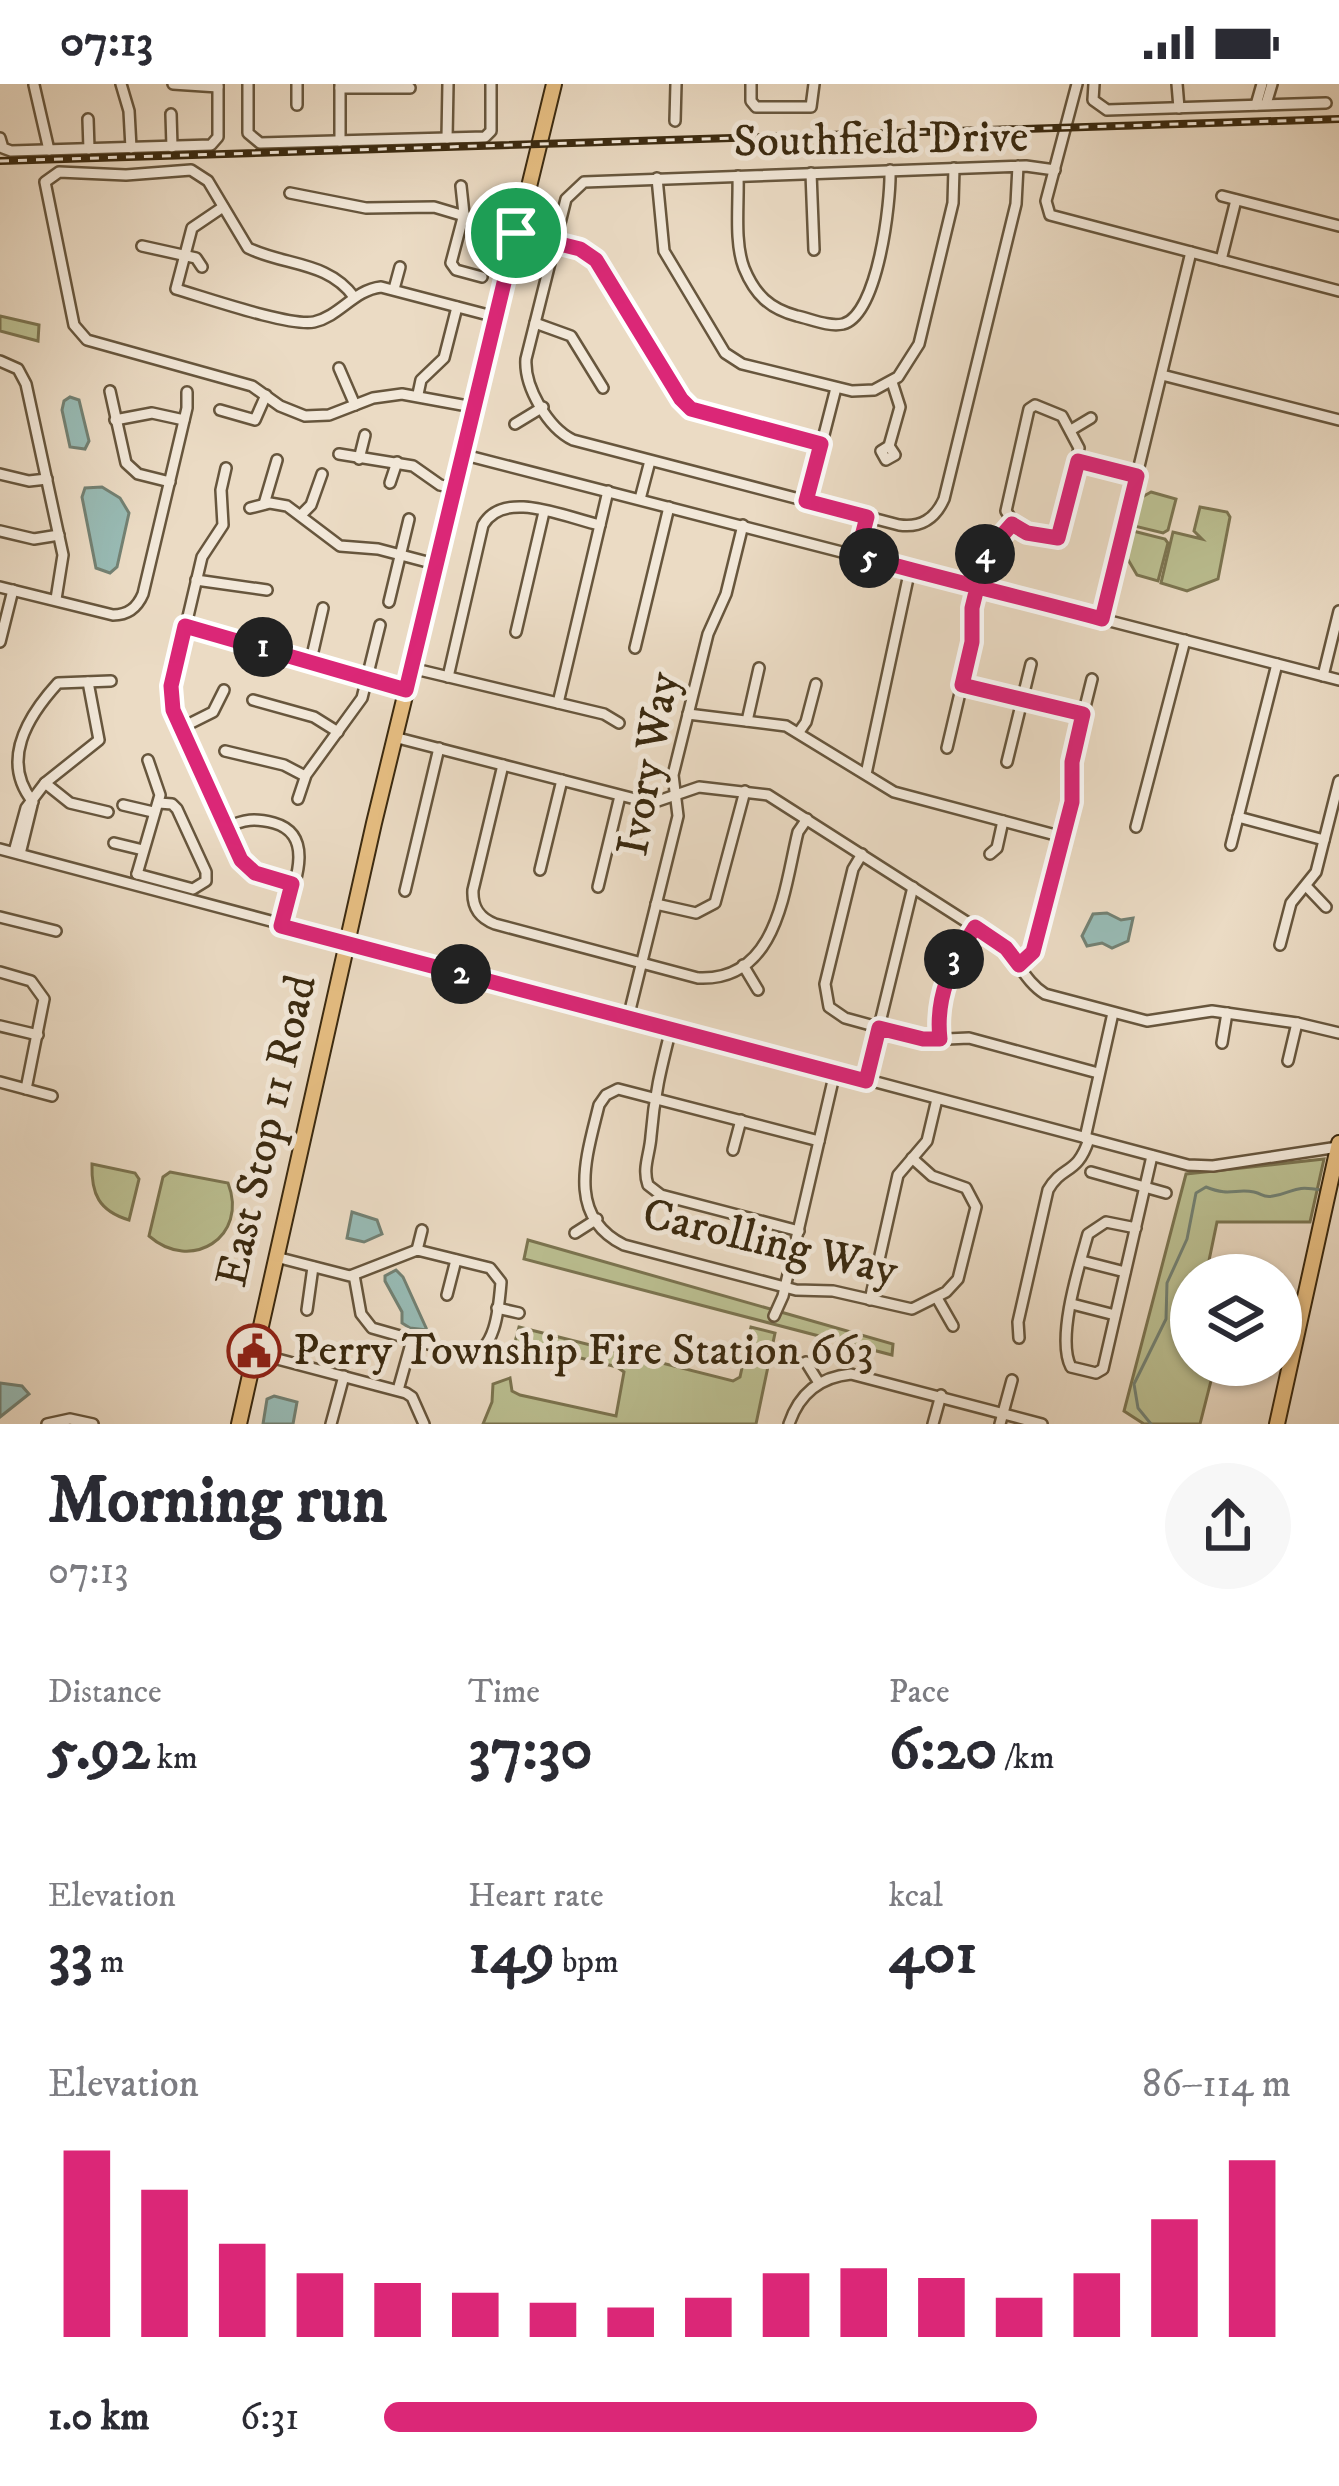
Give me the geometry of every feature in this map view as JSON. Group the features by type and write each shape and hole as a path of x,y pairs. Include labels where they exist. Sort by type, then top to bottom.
{"main road":[{"name":"East Stop 11 Road","path":"239,1424 394,736 554,84"},
{"path":"1277,1424 1338,1145"}],"street":[{"path":"121,84 129,111 130,148"},
{"path":"0,138 10,151 215,143 218,86 172,84"},
{"path":"248,84 248,131 251,140 260,143 490,134 491,84"},
{"path":"297,84 297,105"},
{"path":"447,138 448,84"},
{"path":"675,121 676,84"},
{"path":"751,84 753,106 813,106 814,84"},
{"path":"1326,103 1104,110 1093,100 1094,86 1077,84 1047,211 1055,217 1339,290"},
{"path":"1178,84 1179,108"},
{"path":"1261,104 1262,84"},
{"path":"1261,104 1272,84"},
{"path":"34,86 49,150"},
{"path":"340,141 340,86 410,88"},
{"path":"171,114 172,147"},
{"path":"88,119 89,149"},
{"path":"555,243 526,373 554,427 568,438 904,526 927,521 944,499 1016,204 1018,166"},
{"name":"Southfield Drive","path":"555,243 568,194 590,180 1018,166 1055,170"},
{"path":"657,178 664,251 725,353 742,364 836,388 869,391 892,382 918,348 952,205 954,168"},
{"path":"354,297 326,272 250,249 206,180 189,169 126,175 58,172 44,188 74,325 82,338 252,386 285,409 309,416 331,415 381,396 418,394 473,407"},
{"path":"738,176 741,256 763,299 781,311 834,324 850,321 861,311 889,210 890,170"},
{"path":"811,173 814,250"},
{"path":"461,186 464,214 452,267 482,277"},
{"path":"290,194 357,207 429,206 581,250 598,262 691,409 821,444"},
{"path":"1222,196 1339,226"},
{"path":"1221,260 1236,200"},
{"path":"223,207 195,223 176,289 305,323 324,319 373,287 496,317"},
{"path":"142,246 197,258 202,267"},
{"path":"1102,619 1191,252"},
{"path":"394,290 400,267"},
{"path":"418,394 422,380 444,358 457,307"},
{"path":"535,323 571,336 603,388"},
{"path":"0,361 21,372 47,479 64,567 56,599"},
{"path":"339,368 355,405"},
{"path":"1162,375 1339,420"},
{"path":"890,446 900,406 892,382"},
{"path":"806,501 836,388"},
{"path":"110,391 129,468 170,482"},
{"path":"0,587 110,614 131,610 143,594 187,392"},
{"path":"220,410 255,419 266,395"},
{"path":"1031,406 1055,410 1071,430 1079,448 1078,461 1057,539 1027,533 1012,524 1005,505 1031,406"},
{"path":"515,424 543,407"},
{"path":"115,420 149,413 184,420"},
{"path":"1071,430 1091,418"},
{"path":"358,459 365,435"},
{"path":"339,454 397,461 453,488"},
{"path":"461,454 1339,680"},
{"path":"264,504 277,460"},
{"path":"390,483 397,461"},
{"path":"640,499 650,461"},
{"path":"1078,461 1137,476"},
{"path":"226,468 221,490 223,525 202,555 170,693 181,728 249,869 292,884"},
{"path":"0,474 29,481 47,479"},
{"path":"301,515 311,505 322,474"},
{"path":"558,703 608,491"},
{"path":"250,508 283,505 340,546 435,565"},
{"path":"448,677 486,520 495,510 509,505 600,526"},
{"path":"634,648 669,507"},
{"path":"516,632 544,512"},
{"path":"857,555 867,517"},
{"path":"389,602 409,519"},
{"path":"947,748 972,642 972,608 986,553 1012,524"},
{"name":"Ivory Way","path":"628,1018 678,816 673,775 708,633 726,594 743,526"},
{"path":"0,531 37,539 59,535"},
{"path":"866,774 910,569"},
{"path":"196,580 267,590"},
{"path":"0,642 13,590"},
{"path":"311,660 323,608"},
{"path":"1323,676 1339,611"},
{"path":"298,799 305,776 362,698 380,625"},
{"path":"185,626 406,690"},
{"path":"1136,827 1185,640"},
{"path":"1007,762 1031,664"},
{"path":"1231,845 1277,664"},
{"path":"411,668 607,715 619,723"},
{"path":"747,721 759,668"},
{"path":"1019,965 1037,944 1072,800 1072,762 1092,679"},
{"path":"32,803 13,776 13,738 57,684 111,681"},
{"path":"17,853 23,816 45,783 99,740 88,682"},
{"path":"799,733 816,684"},
{"path":"962,685 1083,714"},
{"path":"181,728 213,712 224,689"},
{"path":"253,700 314,717 338,732"},
{"path":"688,714 784,725 899,794 1063,837"},
{"path":"394,736 648,802 699,787 773,798 1006,948 1032,985 1045,994 1153,1022 1198,1011 1227,1012 1339,1033"},
{"path":"405,891 439,748"},
{"path":"225,752 280,764 305,776"},
{"path":"135,879 159,785 148,760"},
{"path":"503,765 473,890 480,916 493,924 706,978 743,964 760,953 772,936 798,832 807,819"},
{"path":"540,870 562,780"},
{"path":"1280,945 1291,903 1316,872 1339,782"},
{"path":"45,783 68,802 108,812"},
{"path":"656,904 696,913 719,898 746,791"},
{"path":"598,887 620,796"},
{"path":"0,849 193,889 204,883 206,872 178,809 170,803 123,805"},
{"path":"1238,818 1324,840"},
{"path":"226,827 252,819 293,833 299,847 281,926"},
{"path":"990,854 997,848 1004,821"},
{"path":"114,843 142,850"},
{"path":"862,854 852,872 825,984 829,1007 843,1018 923,1039 969,1038 1098,1072"},
{"path":"135,879 281,926 1152,1156 1213,1166 1338,1145"},
{"path":"1307,886 1326,907"},
{"path":"866,1081 913,887"},
{"path":"0,917 56,931"},
{"path":"940,1039 939,1012 950,967 975,927"},
{"path":"743,964 758,990"},
{"path":"0,972 29,980 42,994 44,1009 26,1089"},
{"path":"1222,1043 1227,1012"},
{"path":"1019,1338 1018,1322 1048,1191 1080,1162 1113,1013"},
{"path":"1288,1061 1298,1023"},
{"path":"0,1026 38,1035"},
{"path":"671,1029 654,1097 647,1182 662,1195 799,1231"},
{"path":"774,1316 785,1288 835,1072"},
{"path":"0,1082 52,1096"},
{"path":"574,1233 597,1219 582,1180 599,1106 611,1092 626,1089 819,1141"},
{"path":"870,1300 898,1178 927,1141 937,1099"},
{"path":"733,1150 741,1120"},
{"path":"1136,1228 1108,1222 1088,1234 1072,1304 1067,1364 1100,1372 1136,1228 1152,1156"},
{"path":"912,1158 935,1177 966,1188 976,1203 961,1274 937,1298 953,1326"},
{"path":"1091,1172 1166,1192"},
{"name":"Carolling Way","path":"597,1219 608,1235 624,1245 785,1288 832,1290 910,1309 937,1298"},
{"path":"417,1250 422,1229"},
{"path":"276,1257 354,1275 417,1250 490,1268 501,1282 488,1345 475,1356 380,1332 361,1314 354,1275"},
{"path":"447,1294 456,1259"},
{"path":"1082,1261 1125,1271"},
{"path":"308,1310 313,1267"},
{"path":"1072,1304 1115,1315"},
{"path":"497,1308 519,1312"},
{"path":"398,1390 412,1340"},
{"path":"254,1353 398,1390 412,1397 424,1424"},
{"path":"806,1362 819,1383"},
{"path":"789,1424 801,1400 819,1383 858,1374 1042,1424"},
{"path":"331,1424 344,1376"},
{"path":"1000,1424 1012,1380"},
{"path":"933,1424 941,1395"},
{"path":"47,1424 73,1419 92,1424"}],"green space":[{"path":"0,316 39,325 38,341 0,331"},
{"path":"1151,492 1176,499 1163,533 1130,525 1135,501"},
{"path":"1200,507 1227,512 1230,517 1218,579 1187,591 1161,583 1173,532 1202,539 1194,531"},
{"path":"1129,530 1168,543 1158,581 1137,575 1123,551"},
{"path":"1324,1159 1310,1222 1217,1222 1210,1254 1170,1254 1170,1386 1210,1386 1200,1424 1144,1424 1124,1411 1186,1174"},
{"path":"92,1164 135,1173 139,1179 129,1220 110,1212 99,1200"},
{"path":"170,1172 228,1183 230,1219 212,1244 182,1251 149,1236 163,1177"},
{"path":"528,1240 893,1344 892,1355 524,1259"},
{"path":"519,1327 733,1381 740,1377 751,1327 775,1333 756,1424 483,1424 493,1384 510,1378 512,1391 520,1395 616,1416 624,1372 515,1342"}],"water":[{"path":"70,397 79,400 89,441 85,449 70,447 62,410"},
{"path":"102,487 120,498 129,513 117,567 110,573 96,568 82,497 85,488"},
{"path":"1107,913 1121,920 1133,918 1128,941 1112,948 1102,943 1087,946 1082,936 1093,914"},
{"path":"352,1212 377,1220 382,1234 364,1242 347,1238"},
{"path":"396,1270 427,1330 402,1323 402,1312 385,1281"},
{"path":"0,1383 22,1386 29,1394 0,1417"},
{"path":"274,1396 297,1402 293,1424 263,1424 267,1399"}],"waterway":[{"path":"1151,1424 1138,1408 1134,1384 1166,1319 1167,1283 1187,1239 1196,1193 1206,1187 1267,1196 1321,1190"}],"railway":[{"path":"0,161 1339,119"}],"place":[{"name":"Perry Township Fire Station 663","path":"254,1351"}],"route":[{"path":"516,233 406,690 185,626 171,686 173,710 241,860 255,873 292,884 281,926 866,1081 879,1028 940,1039 939,1012 950,967 975,927 1006,948 1019,965 1033,952 1070,810 1072,762 1083,714 962,685 972,642 972,608 977,586 985,555 1012,524 1027,533 1058,538 1078,461 1137,476 1102,619 977,586 857,555 867,517 806,501 821,444 691,409 596,260 580,249 516,233"}]}
